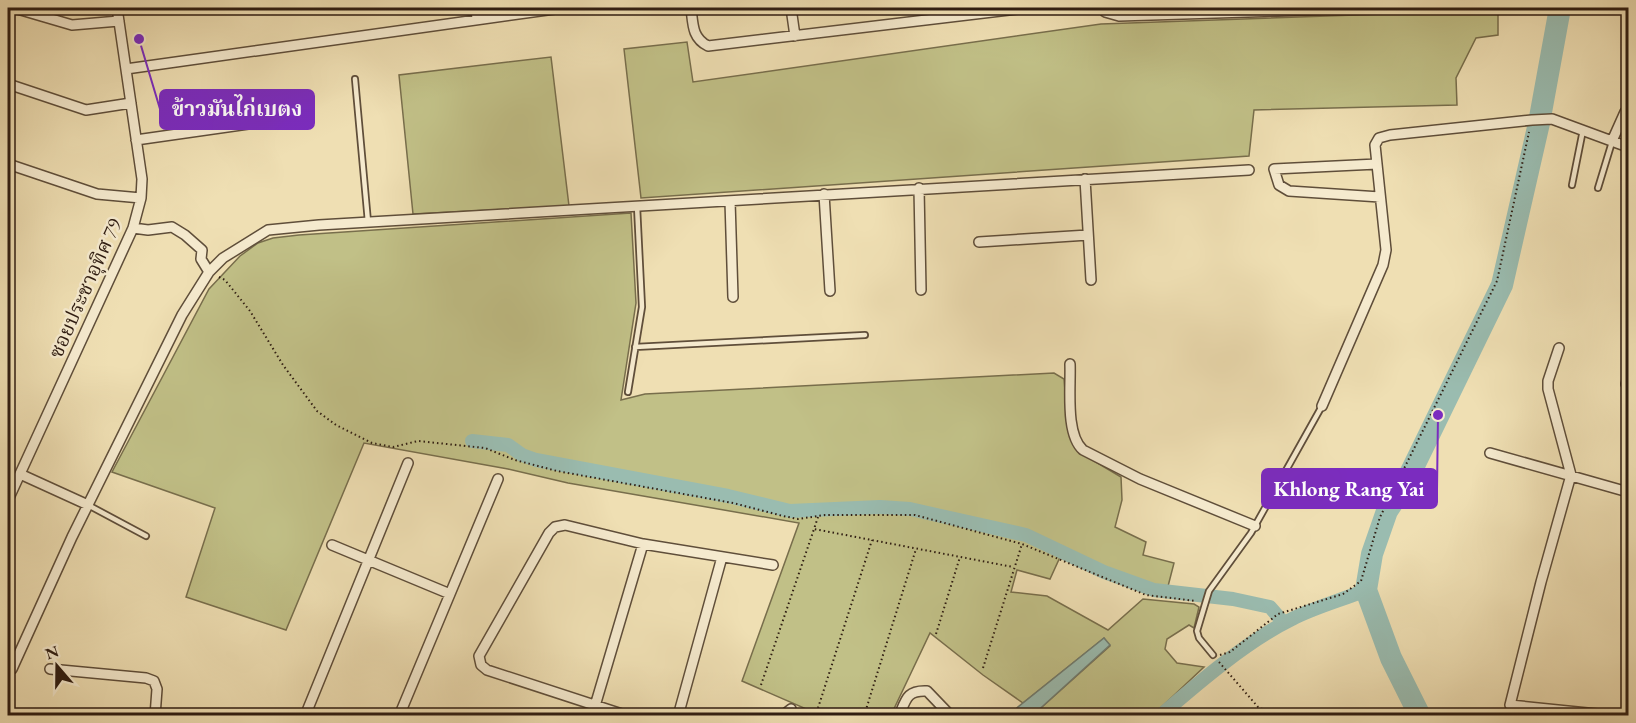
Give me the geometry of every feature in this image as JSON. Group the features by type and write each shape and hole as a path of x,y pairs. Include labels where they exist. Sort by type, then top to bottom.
{"street":[{"path":"14,8 72,25 119,21"},
{"name":"ซอยประชาอุทิศ 79","path":"8,500 11,484 20,474 134,228 141,198 142,179 117,8"},
{"path":"476,8 477,20"},
{"path":"126,69 562,8"},
{"path":"691,8 695,34 700,42 708,46 1026,8"},
{"path":"791,8 795,36"},
{"path":"1104,8 1105,12 1119,16 1376,8"},
{"path":"8,84 86,110 131,103"},
{"path":"1612,141 1625,112 1629,110"},
{"path":"1322,406 1383,266 1386,250 1375,145 1379,138 1552,119 1629,147"},
{"path":"136,140 276,120"},
{"path":"8,164 97,194 141,198"},
{"path":"1377,164 1274,169 1279,185 1289,192 1380,197"},
{"path":"12,669 88,506 182,315 223,258 268,230 920,188 1249,170"},
{"path":"1085,179 1091,280"},
{"path":"920,188 921,290"},
{"path":"824,194 830,291"},
{"path":"730,201 733,297"},
{"path":"134,228 148,230 168,227 178,230 202,250 201,259 212,272"},
{"path":"979,242 1088,235"},
{"path":"1559,348 1548,381 1548,389 1571,475 1510,705 1617,716"},
{"path":"1070,364 1071,425 1077,444 1083,450 1140,479 1255,526"},
{"path":"1490,453 1629,492"},
{"path":"305,716 408,463"},
{"path":"20,474 88,506"},
{"path":"399,716 498,479"},
{"path":"628,716 594,711 487,670 481,665 479,656 549,533 555,527 565,525 643,544 773,565"},
{"path":"594,711 643,544"},
{"path":"332,545 450,594"},
{"path":"678,716 722,557"},
{"path":"50,669 146,678 154,681 157,689 155,716"},
{"path":"899,716 907,696 917,690 927,691 951,716"},
{"path":"782,716 790,709"}],"lane":[{"path":"355,79 368,222"},
{"path":"1572,185 1582,130"},
{"path":"1598,188 1612,141"},
{"path":"628,392 642,307 638,206"},
{"path":"635,347 865,335"},
{"path":"1213,655 1198,635 1209,591 1255,526 1322,406"},
{"path":"88,506 146,536"}],"path":[{"path":"1277,716 1258,707 1214,656 1230,652 1278,614 1343,594 1361,581 1380,517 1497,281 1532,120"},
{"path":"212,272 225,280 250,311 283,365 317,411 358,437 393,447 418,441 485,448 515,460 557,471 734,503 798,519 879,513 915,515 1022,544 1146,595 1199,602"},
{"path":"761,685 818,516"},
{"path":"813,529 1013,567"},
{"path":"818,708 872,540"},
{"path":"983,668 1022,544"},
{"path":"864,716 917,549"},
{"path":"936,634 960,557"}],"shaded area":[{"path":"1498,10 1498,35 1476,38 1456,78 1457,105 1254,110 1249,156 641,198 624,49 687,42 693,82 1101,24"},
{"path":"551,57 569,206 413,214 399,75"},
{"path":"631,213 636,303 621,400 645,394 1054,373 1064,379 1068,426 1084,455 1121,477 1122,500 1115,527 1146,542 1143,555 1174,563 1166,594 1137,588 1061,555 1050,579 1017,570 1011,592 1047,596 1108,630 1143,599 1194,604 1199,607 1194,628 1189,625 1167,639 1165,649 1177,663 1204,667 1153,715 1033,715 1110,646 1104,638 1023,703 930,633 891,715 820,715 742,681 799,523 568,483 508,469 364,443 286,630 186,597 215,508 112,472 209,289 240,256 258,243 273,238 299,235"}],"water":[{"path":"1104,638 1110,645 1033,715 1008,715"}],"waterway":[{"path":"1420,716 1391,658 1366,590 1372,554 1387,511 1406,482 1502,285 1539,123 1560,8"},
{"path":"472,441 508,445 522,455 536,460 728,496 790,511 880,507 910,509 1026,535 1104,572 1154,590 1233,599 1270,607 1284,623"},
{"path":"1160,716 1223,663 1275,628 1310,611 1366,590"}],"place":[{"name":"ข้าวมันไก่เบตง","path":"139,39"},
{"name":"Khlong Rang Yai","path":"1438,415"}]}
